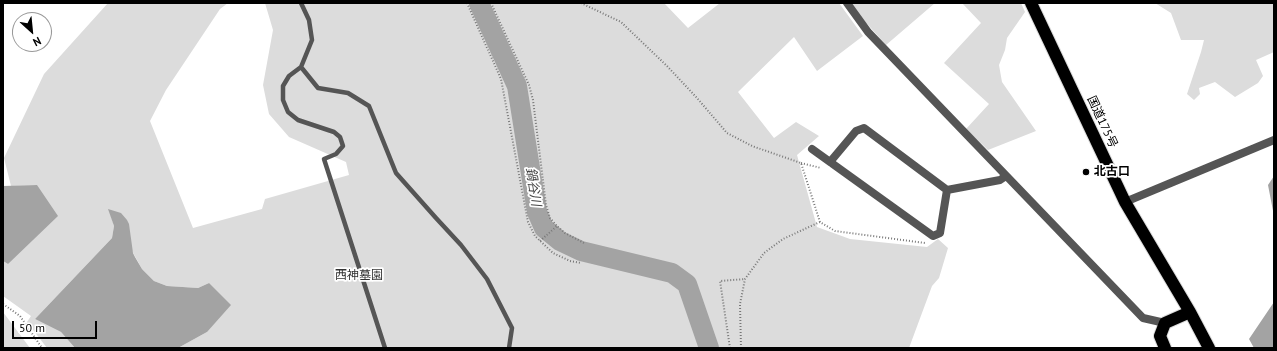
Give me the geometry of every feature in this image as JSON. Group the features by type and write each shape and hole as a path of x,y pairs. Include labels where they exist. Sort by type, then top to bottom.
{"highway":[{"name":"国道175号","path":"1031,3 1125,202 1190,312 1209,348"},
{"path":"1165,348 1160,336 1165,323 1190,312"}],"street":[{"path":"847,3 868,32 1143,318 1165,323"},
{"path":"830,162 856,131 864,128 947,190 1000,180 1006,176"},
{"path":"1125,202 1274,140"},
{"path":"812,149 933,236 940,233 947,190"}],"lane":[{"path":"301,3 309,20 312,40 301,67 289,76 283,86 283,100 288,112 298,120 334,132 340,137 343,146 336,154 324,159 385,348"},
{"path":"301,67 318,88 348,93 369,106 396,173 461,245 487,279 512,328 509,348"}],"path":[{"path":"467,3 502,79 528,222 535,236 553,253 570,261 581,263"},
{"path":"492,3 529,85 533,100 546,206 550,218 556,226 565,233 584,243"},
{"path":"581,3 621,22 667,66 727,133 752,146 801,163 825,169 830,162"},
{"path":"801,163 820,222 835,231 926,243 933,236"},
{"path":"741,348 740,304 745,280 764,253 783,238 820,222"},
{"path":"540,241 556,226"},
{"path":"730,348 720,281 745,280"},
{"path":"3,304 20,316 42,348"}],"green space":[{"name":"西神墓園","path":"108,3 228,3 220,9 166,90 150,121 193,228 262,209 265,199 349,175 346,162 289,137 269,114 263,85 273,30 265,3 664,3 688,28 720,3 839,3 863,36 817,71 794,37 738,92 774,138 796,122 819,136 797,155 817,227 850,239 927,247 938,239 948,248 939,278 932,286 909,348 178,348 207,332 209,283 198,288 167,286 154,281 142,269 109,209 114,226 112,238 35,319 61,332 75,348 47,348 27,322 31,316 3,296 3,261 8,264 37,185 11,186 4,158 44,74"},
{"path":"850,3 935,3 886,45"},
{"path":"962,3 1021,3 1025,12 1007,38 1005,50 999,65 1002,82 1036,131 988,150 966,129 989,104 944,63 981,23"},
{"path":"1155,3 1273,3 1274,52 1256,60 1263,76 1258,83 1235,97 1215,82 1199,88 1200,94 1194,100 1187,94 1204,40 1181,40 1171,13"},
{"path":"3,312 30,348 3,348"}],"shaded area":[{"path":"1274,176 1274,216 1268,185"},
{"path":"37,185 58,216 8,264 3,261 3,186"},
{"path":"108,209 121,213 127,220 129,224 133,253 142,269 154,281 167,286 198,288 209,283 231,305 207,332 178,348 75,348 61,332 35,319 112,238 114,226"},
{"path":"1274,302 1274,348 1254,348 1249,339"}],"waterway":[{"name":"鍋谷川","path":"479,3 517,86 537,212 544,228 560,241 581,251 672,273 687,284 709,348"}],"place":[{"name":"北古口","path":"1086,172"}]}
